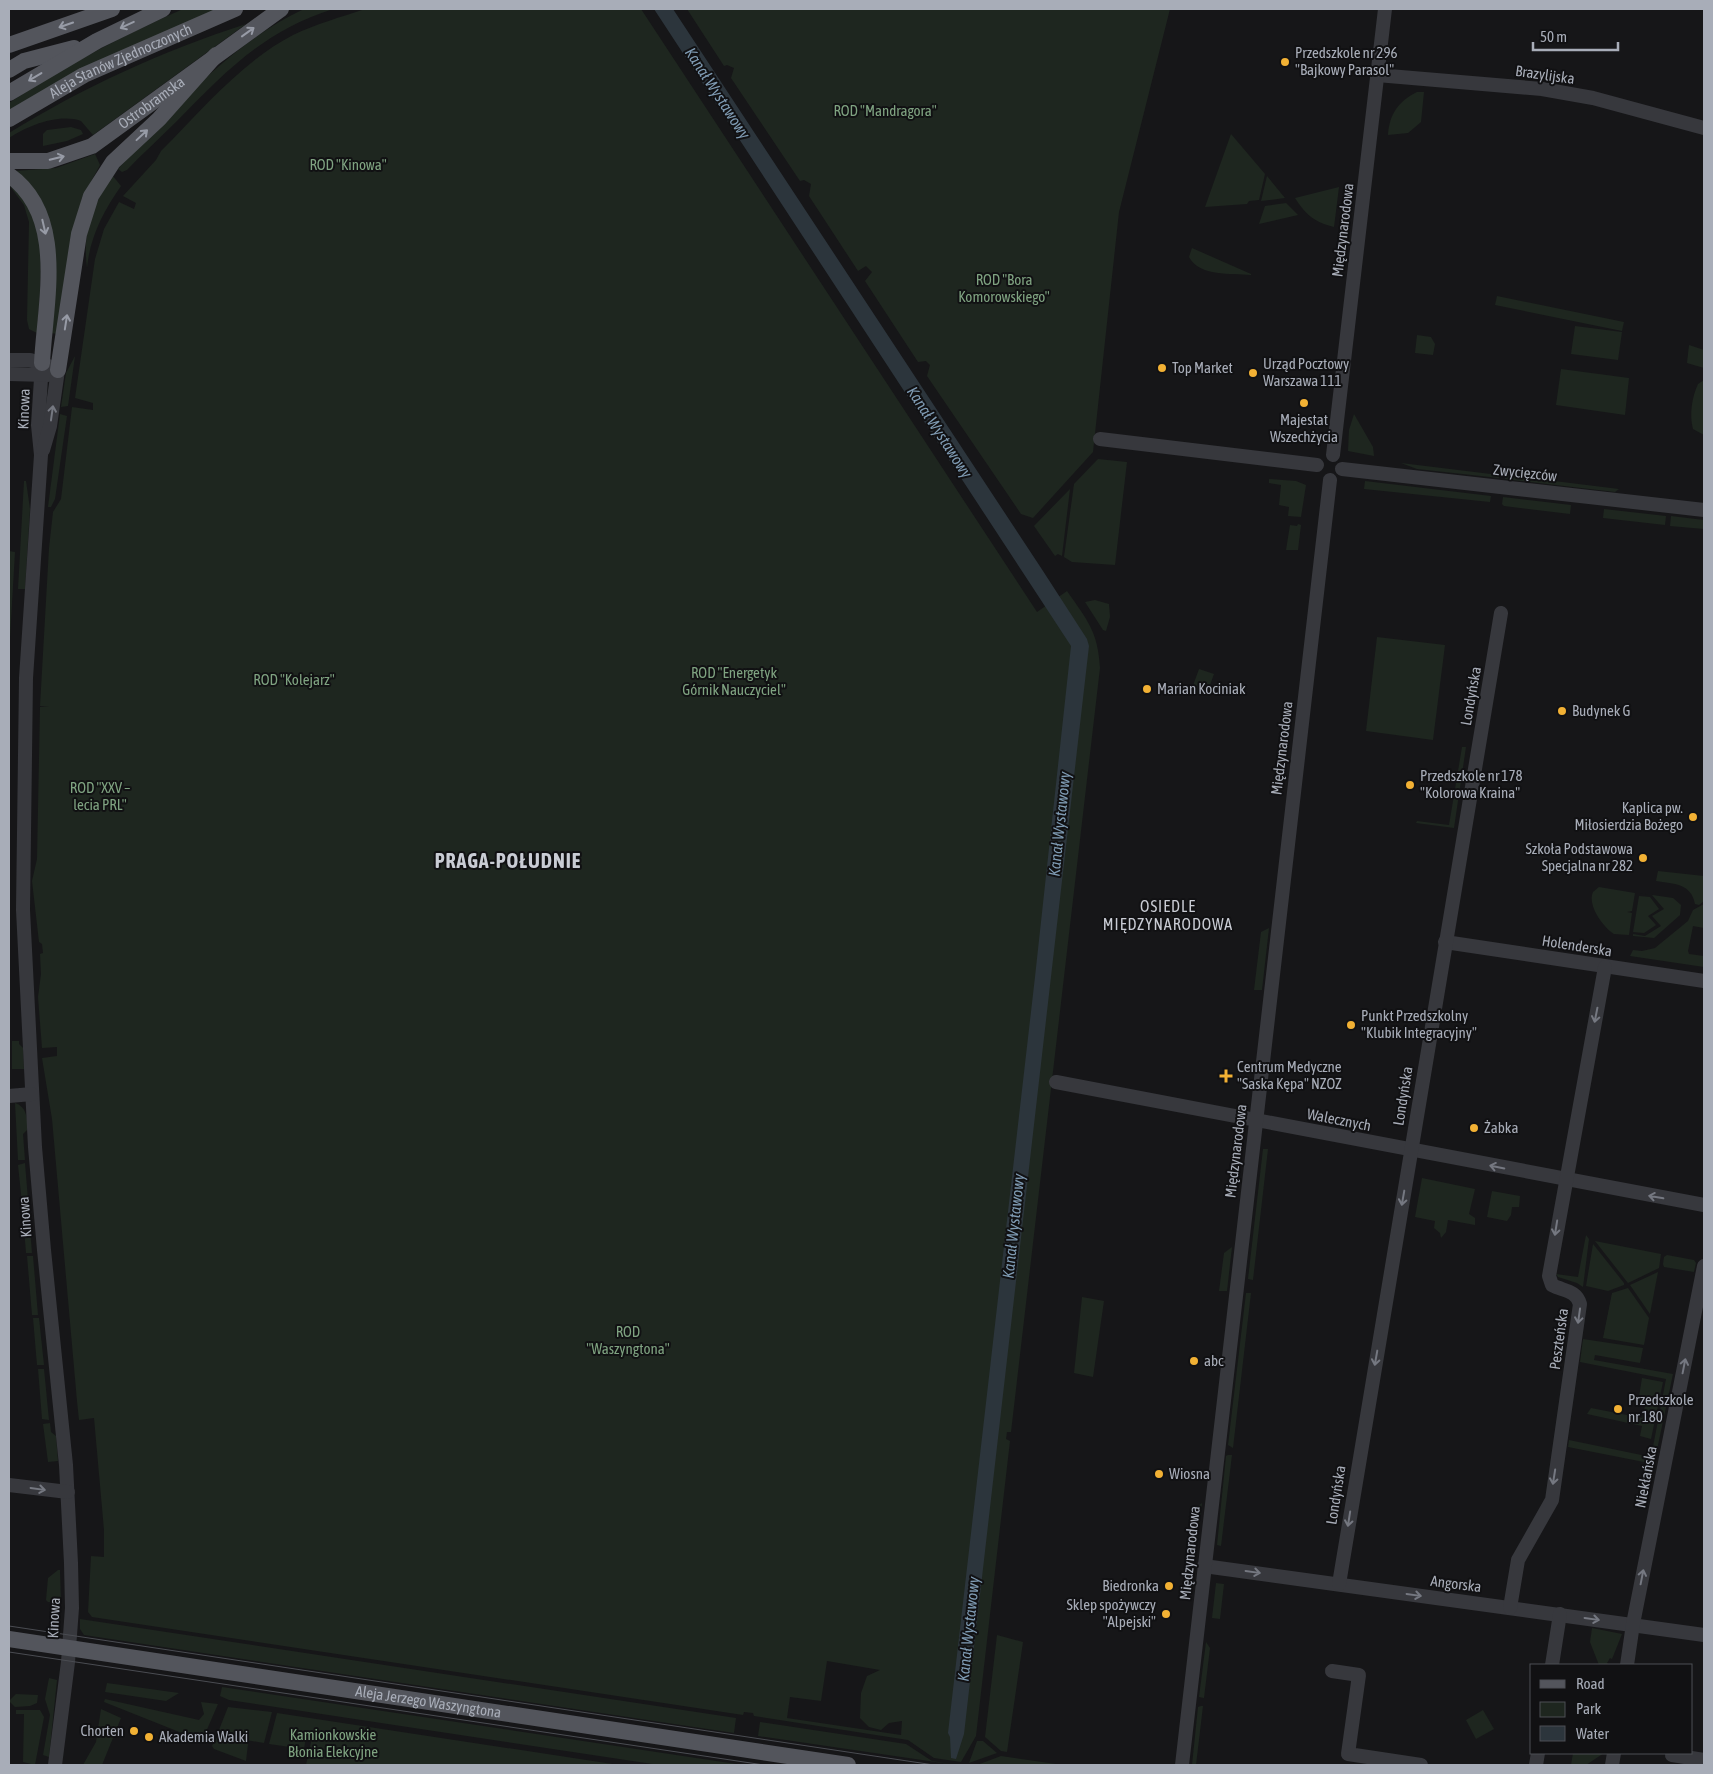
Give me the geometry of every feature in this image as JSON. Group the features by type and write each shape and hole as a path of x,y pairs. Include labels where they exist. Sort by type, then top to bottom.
{"main road":[{"path":"9,44 112,9"},
{"name":"Aleja Stanów Zjednoczonych","path":"9,93 91,44 163,9"},
{"name":"Aleja Stanów Zjednoczonych","path":"9,119 84,75 235,9"},
{"name":"Ostrobramska","path":"9,161 37,162 58,159 85,149 109,135 280,9"},
{"path":"9,70 24,61 91,44"},
{"path":"58,370 79,234 88,203 104,173 125,150 159,119 216,55"},
{"path":"15,180 38,207 47,244 42,369"},
{"name":"Aleja Jerzego Waszyngtona","path":"9,1639 848,1765"}],"street":[{"name":"Międzynarodowa","path":"1333,455 1385,9"},
{"name":"Brazylijska","path":"1377,75 1542,89 1593,98 1704,128"},
{"path":"9,360 26,360 42,369"},
{"path":"9,374 42,369 58,370"},
{"name":"Kinowa","path":"42,369 38,424 41,455 26,678 24,910 32,1094 44,1250 68,1492 72,1599 69,1648 55,1765"},
{"name":"Kinowa","path":"41,455 50,429 58,370"},
{"path":"1100,440 1317,466"},
{"path":"1333,455 1340,459 1342,469 1337,478 1330,480 1318,474 1317,466 1322,457 1333,455"},
{"name":"Zwycięzców","path":"1342,469 1704,510"},
{"name":"Międzynarodowa","path":"1182,1765 1285,853 1330,480"},
{"name":"Londyńska","path":"1339,1584 1501,613"},
{"name":"Holenderska","path":"1445,942 1704,981"},
{"name":"Peszteńska","path":"1510,1608 1518,1560 1552,1500 1580,1304 1576,1296 1552,1285 1548,1279 1605,967"},
{"name":"Walecznych","path":"1056,1082 1704,1205"},
{"path":"9,1096 32,1094"},
{"name":"Niekłańska","path":"1627,1664 1633,1624 1704,1266"},
{"path":"9,1485 68,1492"},
{"name":"Angorska","path":"1204,1566 1704,1635"},
{"path":"1552,1664 1560,1614"},
{"path":"1332,1671 1359,1675 1348,1754 1422,1765"},
{"path":"1672,1755 1704,1760"}],"green space":[{"path":"183,9 227,9 9,110 9,103 72,64"},
{"path":"304,9 333,9 308,18 286,29 247,55 212,86 127,170 122,172 118,169 182,101 227,59 277,23"},
{"path":"365,9 641,9 1037,612 1067,591 1086,618 1094,635 1100,668 1011,1432 1007,1432 1006,1439 1010,1441 976,1736 961,1762 934,1758 908,1740 754,1716 753,1713 744,1712 743,1715 92,1617 88,1612 91,1556 104,1557 104,1530 94,1418 79,1420 52,1119 42,1058 57,1056 57,1047 42,1048 38,997 41,974 40,954 43,953 42,944 39,942 32,881 37,859 40,707 49,706 40,706 49,548 53,512 61,499 72,407 93,410 93,403 75,398 95,259 104,229 119,202 134,209 136,203 123,196 156,160 161,151 239,73 274,46 293,35","holes":["827,1661 880,1670 867,1676 861,1693 860,1718 869,1727 881,1730 889,1723 902,1721 901,1735 787,1718 790,1697 821,1701"]},
{"path":"687,9 1170,9 1119,212 1093,452 1033,518 1021,514 927,376 930,365 926,361 918,362 865,281 872,272 866,266 858,271 809,196 811,184 804,180 800,181 731,78 734,68 727,65 724,66"},
{"path":"246,24 93,135 81,121 63,119 34,125 9,138 9,133 37,116 124,71 184,46"},
{"path":"1417,92 1424,92 1421,122 1408,133 1388,135 1390,121 1396,109"},
{"path":"71,127 81,130 83,134 67,141 43,146 43,134 47,130"},
{"path":"1231,134 1265,174 1259,200 1249,201 1247,204 1205,207"},
{"path":"95,154 100,165 82,198 58,334 50,333 54,251 14,171 56,168"},
{"path":"112,175 121,186 98,225 91,246 87,268 86,242 90,219 99,197"},
{"path":"1267,176 1285,198 1261,201"},
{"path":"9,185 26,201 38,230 41,265 37,333 29,329 27,320 29,222 24,205"},
{"path":"1339,187 1334,227 1321,223 1311,217 1295,198"},
{"path":"1286,203 1298,215 1259,224 1265,206"},
{"path":"1192,248 1251,275 1217,273 1201,268 1189,257"},
{"path":"1497,296 1624,322 1622,331 1495,305"},
{"path":"1575,326 1622,332 1618,360 1571,354"},
{"path":"1417,335 1431,337 1435,344 1433,355 1415,353"},
{"path":"1689,345 1704,350 1704,368 1687,363"},
{"path":"75,356 68,406 61,407 66,373"},
{"path":"1561,369 1629,378 1625,415 1556,405"},
{"path":"1704,380 1704,435 1693,429 1691,412 1698,384"},
{"path":"60,414 67,416 55,499 51,507 48,507"},
{"path":"1354,414 1373,447 1374,456 1348,451 1349,430"},
{"path":"1098,459 1127,462 1115,565 1072,562 1064,557 1074,484"},
{"path":"1401,463 1499,475 1499,478 1417,469"},
{"path":"1506,475 1619,489 1615,492 1505,479"},
{"path":"1269,479 1296,481 1306,485 1301,517 1288,516 1289,507 1279,505 1281,485 1269,483"},
{"path":"24,481 26,481 30,509 25,589 18,589"},
{"path":"1365,481 1491,496 1490,502 1364,489"},
{"path":"1070,489 1062,556 1058,554 1055,556 1034,526"},
{"path":"1503,497 1571,505 1570,514 1504,506 1502,504"},
{"path":"1604,509 1666,516 1665,525 1603,518"},
{"path":"1671,516 1704,520 1704,529 1670,526"},
{"path":"1298,524 1301,525 1298,550 1286,550 1290,525 1297,526"},
{"path":"9,551 15,552 9,655"},
{"path":"1095,600 1109,604 1110,617 1106,631 1103,630 1085,602"},
{"path":"1377,637 1445,645 1433,740 1366,731"},
{"path":"1199,669 1214,674 1206,696 1191,691"},
{"path":"1462,747 1466,747 1454,828 1416,823 1417,821 1449,825"},
{"path":"1658,871 1704,876 1704,901 1699,905 1695,904 1693,897 1686,888 1656,881"},
{"path":"1599,887 1635,893 1632,911 1627,912 1632,913 1629,935 1614,934 1597,915 1592,903 1592,897 1593,892"},
{"path":"1639,893 1673,898 1681,905 1680,915 1654,938 1633,936 1633,934 1645,936 1661,926 1652,916 1664,909 1652,895"},
{"path":"1639,896 1650,897 1659,909 1648,916 1656,925 1644,933 1633,932"},
{"path":"1704,904 1704,928 1693,926 1688,951 1689,954 1704,956 1704,967 1630,956 1633,950 1642,951 1655,948 1688,921 1693,910"},
{"path":"1269,928 1262,990 1254,990 1261,932"},
{"path":"12,1041 19,1041 23,1048 24,1069 12,1069"},
{"path":"15,1103 22,1107 27,1117 28,1129 23,1134 25,1160 18,1160"},
{"path":"1263,1149 1268,1149 1253,1280 1248,1279"},
{"path":"25,1163 29,1212 23,1213 18,1165"},
{"path":"1422,1178 1475,1189 1469,1214 1475,1218 1475,1225 1448,1220 1446,1232 1441,1238 1440,1233 1434,1228 1435,1221 1415,1217"},
{"path":"1492,1191 1520,1196 1519,1207 1512,1207 1511,1215 1507,1221 1487,1217"},
{"path":"23,1216 29,1216 32,1253 26,1253"},
{"path":"1586,1235 1589,1239 1583,1287 1558,1277 1556,1274 1578,1277"},
{"path":"1595,1241 1661,1254 1659,1268 1628,1283"},
{"path":"1593,1244 1624,1285 1608,1291 1586,1286"},
{"path":"1232,1247 1227,1291 1219,1291 1224,1253"},
{"path":"1667,1255 1694,1260 1696,1263 1694,1272 1664,1267 1664,1257"},
{"path":"27,1256 33,1256 38,1315 32,1315"},
{"path":"1658,1272 1650,1314 1630,1285"},
{"path":"1628,1288 1649,1318 1644,1345 1603,1338 1612,1293"},
{"path":"1246,1293 1251,1293 1233,1448 1228,1445"},
{"path":"1082,1297 1104,1301 1093,1377 1074,1373"},
{"path":"33,1318 39,1318 44,1365 37,1365"},
{"path":"1583,1339 1643,1348 1640,1363 1595,1355 1594,1360 1673,1374 1654,1464 1568,1447 1569,1440 1651,1457 1666,1379 1580,1362"},
{"path":"38,1369 44,1369 49,1420 42,1419"},
{"path":"1642,1378 1663,1382 1651,1439 1640,1436 1642,1426 1587,1414 1591,1408 1642,1418 1646,1402 1644,1398 1639,1397"},
{"path":"50,1423 51,1432 56,1436 58,1461 48,1462 43,1424"},
{"path":"1232,1455 1221,1546 1217,1545 1226,1456"},
{"path":"1202,1503 1197,1543 1190,1542 1194,1509"},
{"path":"60,1570 61,1603 48,1602 46,1600 48,1578"},
{"path":"1216,1583 1224,1584 1220,1619 1212,1618"},
{"path":"80,1619 736,1718 734,1733 84,1635 80,1629"},
{"path":"1592,1628 1622,1634 1612,1659 1610,1658 1608,1664 1599,1664 1590,1642"},
{"path":"997,1635 1023,1642 1007,1752 1001,1751 985,1737"},
{"path":"1206,1642 1210,1648 1204,1698 1199,1697"},
{"path":"49,1678 57,1680 49,1757 43,1755 50,1715 45,1699"},
{"path":"107,1683 179,1693 166,1701 105,1692"},
{"path":"222,1687 743,1765 659,1765 229,1700 220,1696"},
{"path":"16,1694 38,1695 37,1703 30,1706 15,1707 9,1701"},
{"path":"105,1699 199,1720 204,1714 201,1702 218,1704 202,1741 104,1702"},
{"path":"1203,1706 1196,1765 1192,1765 1198,1707"},
{"path":"228,1707 272,1712 264,1743 217,1735"},
{"path":"101,1709 121,1718 102,1765 83,1765 96,1742"},
{"path":"16,1710 40,1710 44,1717 35,1765 23,1762 24,1714 16,1714"},
{"path":"1483,1710 1494,1729 1476,1739 1466,1720"},
{"name":"Kamionkowskie Błonia Elekcyjne","path":"277,1713 619,1765 306,1765 311,1742 306,1737 304,1749 269,1744"},
{"path":"760,1722 906,1744 932,1761 956,1765 758,1736"},
{"path":"216,1738 248,1744 246,1761 214,1749 212,1746"},
{"path":"977,1741 983,1741 997,1753 969,1763"},
{"path":"1573,1754 1602,1754 1586,1765 1571,1765"},
{"path":"1001,1756 1063,1765 977,1765"}],"water":[{"name":"Kanał Wystawowy","path":"654,9 673,9 1043,571 1087,639 1089,646 964,1734 956,1759 951,1758 950,1737 948,1733 1071,646"}],"tram line":[{"path":"9,1626 934,1765"},
{"path":"9,1652 764,1765"}],"place":[{"name":"Przedszkole nr 296 \"Bajkowy Parasol\"","path":"1285,62"},
{"name":"Top Market","path":"1162,368"},
{"name":"Urząd Pocztowy Warszawa 111","path":"1253,373"},
{"name":"Majestat Wszechżycia","path":"1304,403"},
{"name":"Marian Kociniak","path":"1147,689"},
{"name":"Budynek G","path":"1562,711"},
{"name":"Przedszkole nr 178 \"Kolorowa Kraina\"","path":"1410,785"},
{"name":"Kaplica pw. Miłosierdzia Bożego","path":"1693,817"},
{"name":"Szkoła Podstawowa Specjalna nr 282","path":"1643,858"},
{"name":"Punkt Przedszkolny \"Klubik Integracyjny\"","path":"1351,1025"},
{"name":"Centrum Medyczne \"Saska Kępa\" NZOZ","path":"1226,1076"},
{"name":"Żabka","path":"1474,1128"},
{"name":"abc","path":"1194,1361"},
{"name":"Przedszkole nr 180","path":"1618,1409"},
{"name":"Wiosna","path":"1159,1474"},
{"name":"Biedronka","path":"1169,1586"},
{"name":"Sklep spożywczy \"Alpejski\"","path":"1166,1614"},
{"name":"Chorten","path":"134,1731"},
{"name":"Akademia Walki","path":"149,1737"}],"district":[{"name":"PRAGA-POŁUDNIE","path":"508,861"},
{"name":"OSIEDLE MIĘDZYNARODOWA","path":"1168,915"}],"park label":[{"name":"ROD \"Mandragora\"","path":"885,111"},
{"name":"ROD \"Kinowa\"","path":"348,165"},
{"name":"ROD \"Bora Komorowskiego\"","path":"1004,288"},
{"name":"ROD \"Kolejarz\"","path":"294,680"},
{"name":"ROD \"Energetyk Górnik Nauczyciel\"","path":"734,682"},
{"name":"ROD \"XXV – lecia PRL\"","path":"100,796"},
{"name":"ROD \"Waszyngtona\"","path":"628,1340"}]}
